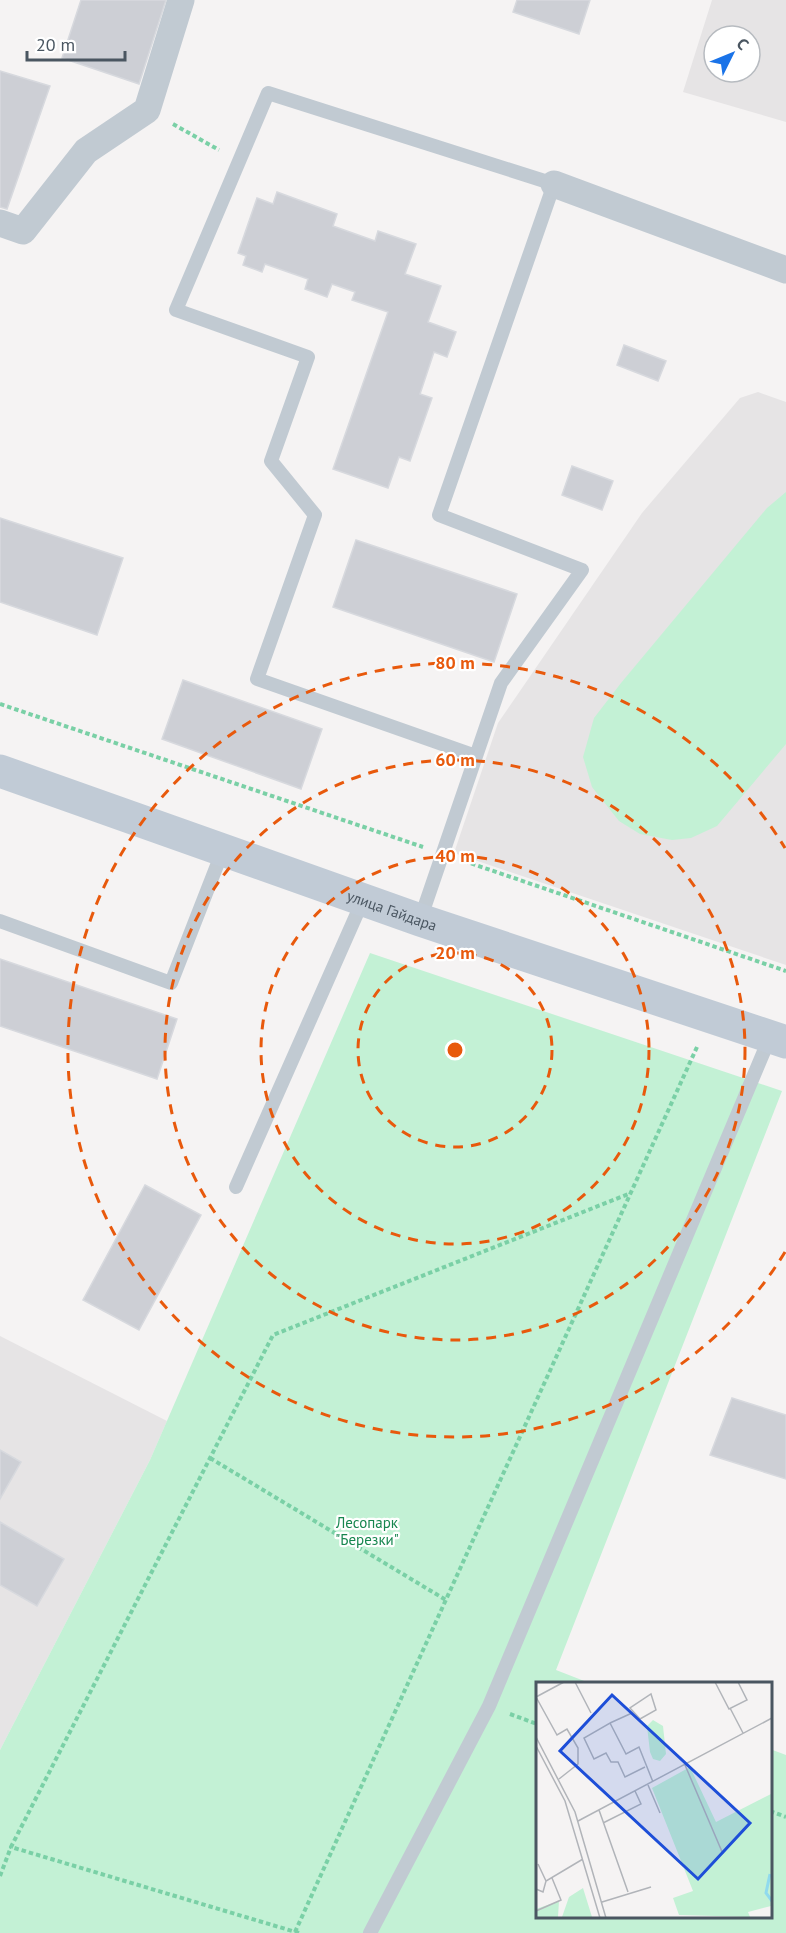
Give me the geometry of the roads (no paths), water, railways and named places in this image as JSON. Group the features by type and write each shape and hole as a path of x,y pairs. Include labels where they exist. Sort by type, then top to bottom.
{"street":[{"path":"0,223 23,231 86,151 147,110 181,0"},
{"path":"554,184 786,270"},
{"name":"улица Гайдара","path":"0,771 420,920 778,1040"}],"lane":[{"path":"420,920 442,854 476,756 501,682 582,570 440,515 554,184 268,93 176,310 308,357 271,461 315,515 257,679 476,756"},
{"path":"0,921 171,983 223,850"},
{"path":"236,1187 363,900"},
{"path":"370,1933 489,1706 778,1040"}],"park label":[{"name":"Лесопарк \"Березки\"","path":"367,1530"}]}
